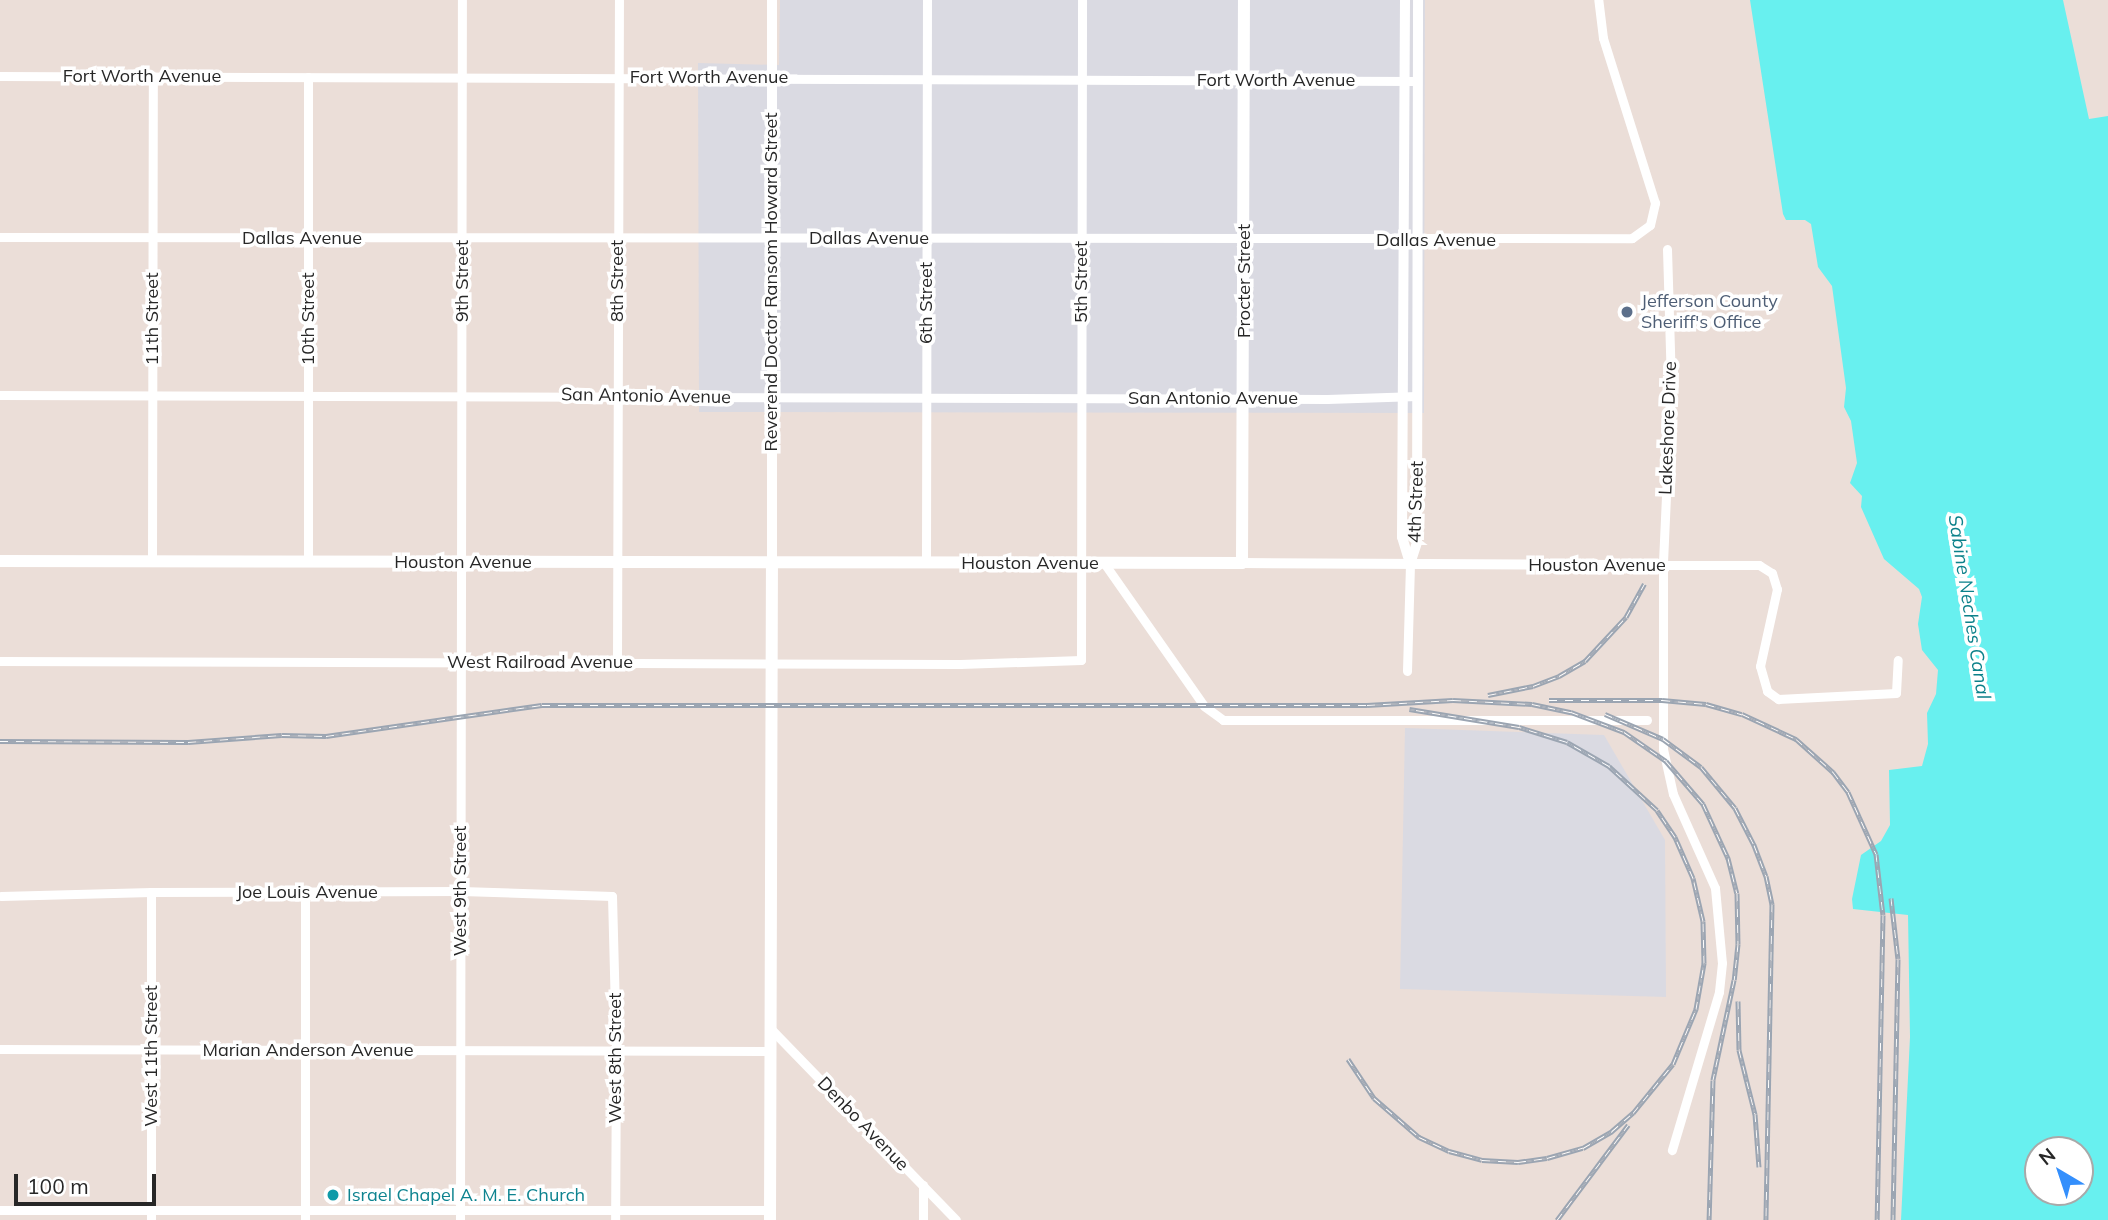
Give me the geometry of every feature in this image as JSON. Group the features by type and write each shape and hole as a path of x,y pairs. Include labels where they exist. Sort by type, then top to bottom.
{"main road":[{"name":"Procter Street","path":"1242,563 1244,0"},
{"name":"Houston Avenue","path":"0,561 1242,563"},
{"path":"770,1215 772,563"}],"street":[{"name":"9th Street","path":"462,0 462,562"},
{"name":"8th Street","path":"617,563 619,0"},
{"name":"Reverend Doctor Ransom Howard Street","path":"772,0 772,563"},
{"name":"6th Street","path":"926,563 927,0"},
{"name":"5th Street","path":"1081,660 1082,0"},
{"name":"4th Street","path":"1405,0 1402,537 1410,564"},
{"name":"4th Street","path":"1410,564 1417,542 1418,0"},
{"name":"Dallas Avenue","path":"0,237 771,237 1418,241 1632,238 1650,225 1655,202 1603,38 1598,0"},
{"name":"Fort Worth Avenue","path":"0,76 1418,81"},
{"name":"11th Street","path":"152,562 153,76"},
{"name":"10th Street","path":"308,76 308,562"},
{"name":"Lakeshore Drive","path":"1667,249 1671,386 1662,565 1663,749 1673,794 1715,888 1722,963 1718,992 1672,1150"},
{"name":"San Antonio Avenue","path":"0,395 926,398 1417,396"},
{"name":"West 9th Street","path":"460,1220 462,562"},
{"path":"617,563 617,662"},
{"path":"1104,563 1204,706 1223,720 1647,720"},
{"name":"Houston Avenue","path":"1242,563 1759,565 1772,573 1777,589 1760,666 1767,691 1777,699 1896,693 1898,660"},
{"path":"1407,671 1410,564"},
{"name":"West Railroad Avenue","path":"0,661 960,664 1081,660"},
{"name":"Joe Louis Avenue","path":"1,896 151,892 461,891 612,896"},
{"name":"West 11th Street","path":"151,892 151,1220"},
{"path":"305,892 305,1220"},
{"name":"West 8th Street","path":"612,896 616,1052 615,1215"},
{"name":"Denbo Avenue","path":"770,1028 957,1220"},
{"name":"Marian Anderson Avenue","path":"0,1049 770,1051"},
{"path":"923,1185 923,1220"},
{"path":"0,1210 460,1209 615,1215 770,1215"}],"shaded area":[{"path":"780,0 1425,0 1424,413 699,412 698,63 779,65"},
{"path":"1405,728 1604,735 1665,840 1666,997 1400,989"}],"water":[{"name":"Sabine Neches Canal","path":"1750,0 2063,0 2089,119 2108,116 2108,1220 1901,1220 1910,1037 1908,915 1853,909 1852,899 1861,855 1881,841 1890,825 1889,770 1922,766 1928,744 1927,713 1936,694 1938,670 1922,650 1918,624 1922,597 1919,589 1884,559 1861,507 1862,496 1850,483 1857,463 1851,421 1844,407 1846,388 1832,286 1818,267 1811,224 1805,220 1786,220"}],"railway":[{"path":"1488,695 1533,686 1559,676 1585,661 1626,617 1644,584"},
{"path":"0,741 188,742 282,735 326,736 542,705 1367,705 1453,700 1532,704 1571,712 1624,732 1666,761 1703,804 1728,858 1737,893 1738,944 1734,980 1713,1080 1709,1220"},
{"path":"1549,700 1662,700 1706,704 1742,714 1796,739 1833,772 1848,792 1876,854 1883,915 1877,1220"},
{"path":"1348,1059 1374,1098 1419,1137 1449,1151 1482,1160 1518,1162 1547,1158 1583,1148 1612,1131 1633,1113 1673,1064 1696,1009 1704,963 1703,921 1693,878 1675,837 1657,810 1609,766 1567,742 1519,727 1409,709"},
{"path":"1605,714 1663,739 1701,767 1735,808 1766,876 1772,904 1766,1220"},
{"path":"1891,898 1898,959 1893,1220"},
{"path":"1738,1001 1739,1050 1755,1114 1759,1167"},
{"path":"1557,1220 1628,1125"}],"place":[{"name":"Jefferson County Sheriff's Office","path":"1627,312"},
{"name":"Israel Chapel A. M. E. Church","path":"333,1195"}]}
